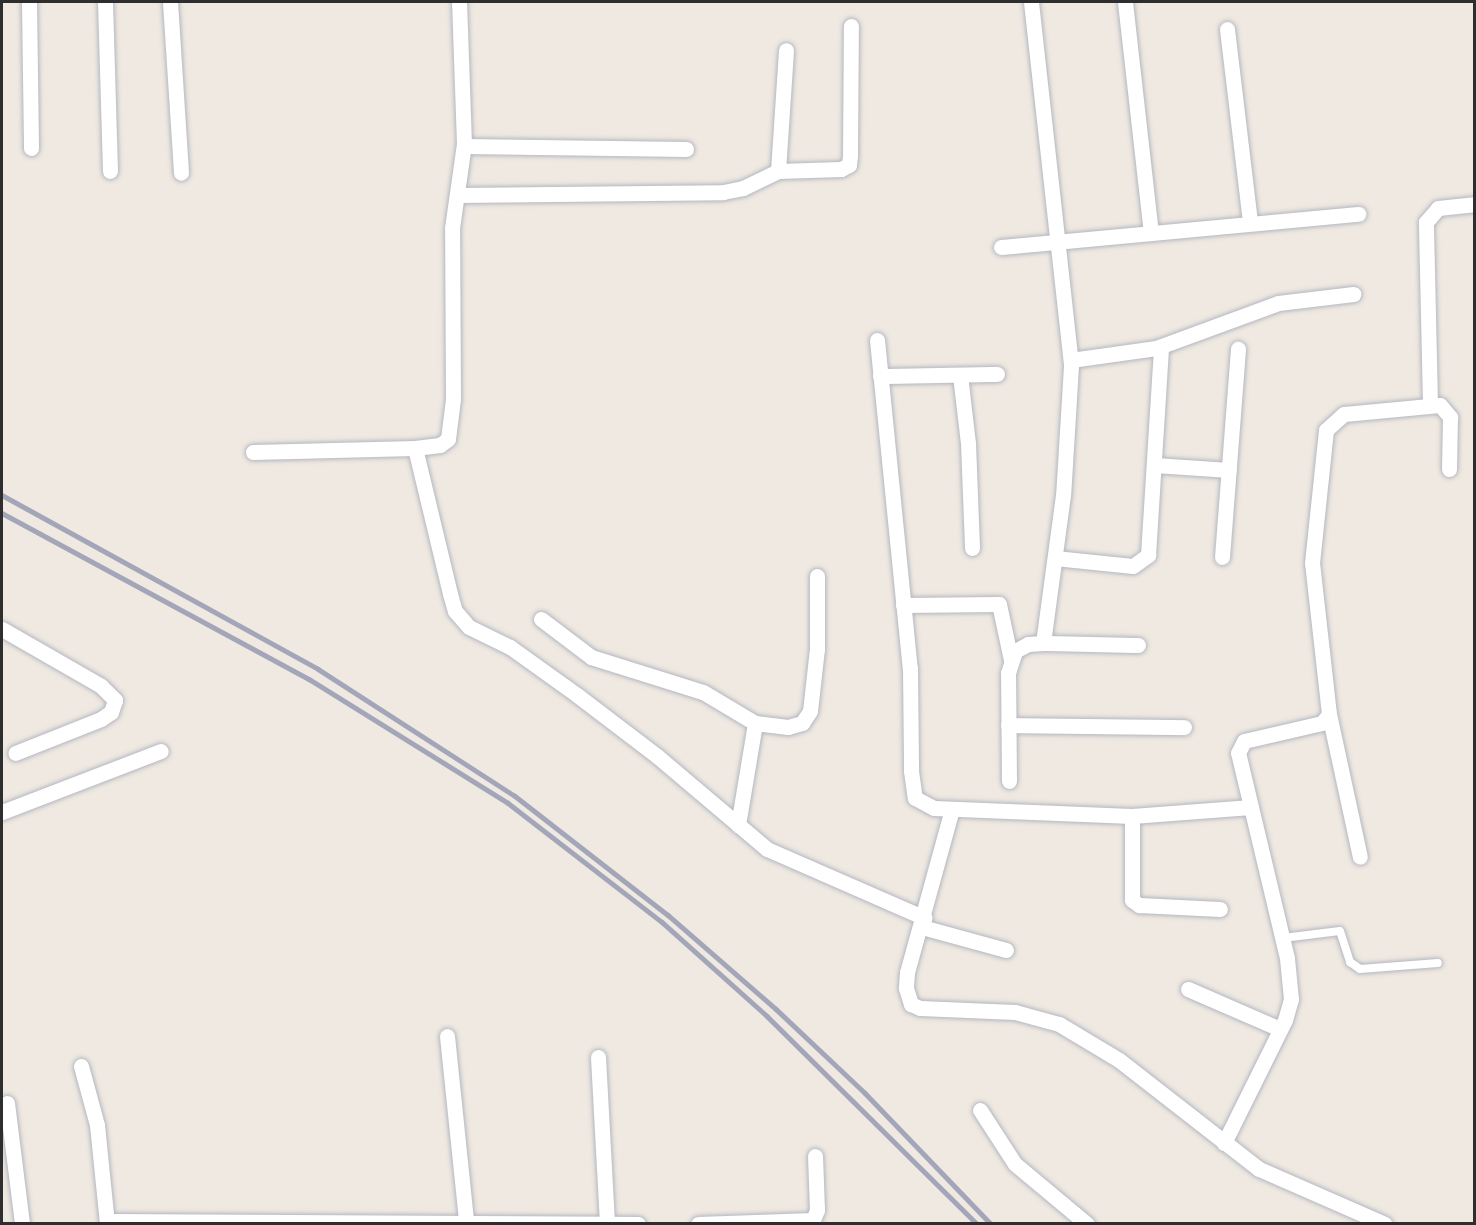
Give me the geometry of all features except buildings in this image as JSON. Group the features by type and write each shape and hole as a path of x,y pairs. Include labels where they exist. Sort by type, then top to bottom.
{"street":[{"path":"29,2 31,148"},
{"path":"105,2 110,171"},
{"path":"170,2 181,173"},
{"path":"253,452 415,448 440,445 450,433 452,228 464,146 459,2"},
{"path":"1031,2 1071,360 1055,558 1043,643"},
{"path":"1125,2 1151,232"},
{"path":"457,195 723,192 743,188 778,171 834,170 849,165 851,26"},
{"path":"1227,29 1250,223"},
{"path":"778,171 786,50"},
{"path":"464,146 686,149"},
{"path":"1430,403 1426,222 1438,208 1474,204"},
{"path":"1000,247 1358,214"},
{"path":"1071,360 1161,346 1278,303 1353,294"},
{"path":"877,340 910,668 912,793 927,806 952,809 1132,816 1251,807"},
{"path":"1055,558 1133,566 1145,559 1155,465 1161,346"},
{"path":"1222,557 1238,349"},
{"path":"880,376 997,374"},
{"path":"960,375 968,443 972,548"},
{"path":"1360,857 1329,714 1312,563 1326,430 1344,414 1430,403 1444,406 1450,417 1449,469"},
{"path":"415,448 450,594 464,622 510,647 577,695 657,756 738,825 784,860 923,923 1006,950"},
{"path":"1155,465 1229,470"},
{"path":"541,619 591,657 703,692 754,723 788,727 807,719 818,649 817,576"},
{"path":"903,605 999,604 1011,660 1008,725 1009,781"},
{"path":"2,629 101,687 115,700 111,712 101,719 15,753"},
{"path":"1011,660 1023,646 1043,643 1138,645"},
{"path":"1224,1143 1280,1029 1288,1010 1291,989 1283,938 1238,753 1240,744 1248,739 1322,723 1329,714"},
{"path":"738,825 754,723"},
{"path":"1008,725 1184,727"},
{"path":"2,812 161,751"},
{"path":"952,809 906,979 907,996 914,1006 1015,1011 1059,1024 1119,1060 1224,1143 1267,1173 1385,1224"},
{"path":"1132,816 1132,900 1139,905 1220,909"},
{"path":"1188,989 1280,1029"},
{"path":"447,1036 466,1221"},
{"path":"598,1057 608,1223"},
{"path":"81,1066 97,1125 107,1222 466,1221 638,1224"},
{"path":"7,1103 22,1224"},
{"path":"980,1110 1015,1164 1087,1224"},
{"path":"698,1224 813,1220 817,1210 815,1156"}],"lane":[{"path":"1283,938 1340,931 1350,962 1360,969 1438,963"}],"railway":[{"path":"2,495 318,669 515,796 668,915 776,1009 865,1093 991,1224"},
{"path":"2,513 309,679 508,803 662,922 767,1016 977,1224"}]}
